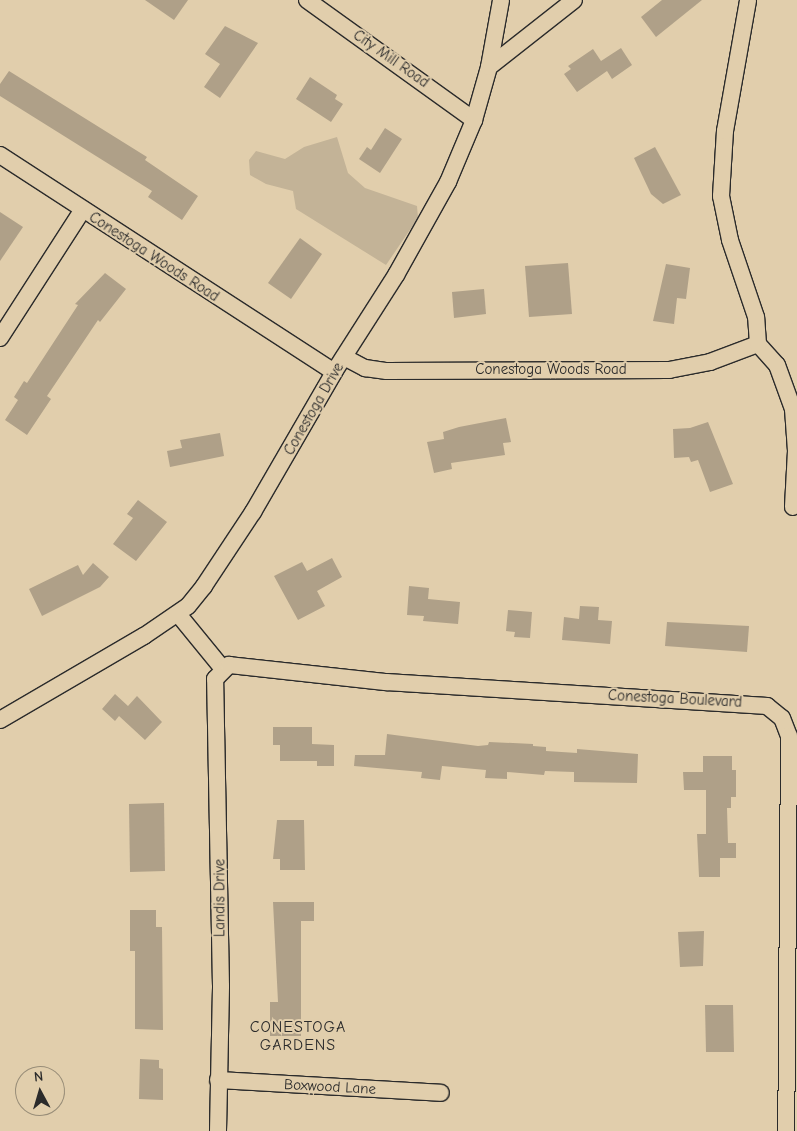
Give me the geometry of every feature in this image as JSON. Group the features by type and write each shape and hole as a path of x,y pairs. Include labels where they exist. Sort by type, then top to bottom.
{"street":[{"name":"City Mill Road","path":"307,0 474,120"},
{"name":"Conestoga Drive","path":"0,720 178,614 204,586 253,512 334,372 429,218 474,120 489,67 500,0"},
{"path":"489,67 574,0"},
{"path":"748,0 725,131 721,196 730,240 756,316 758,344 777,365 793,408 796,451 793,507"},
{"name":"Conestoga Woods Road","path":"0,155 82,211 334,372"},
{"path":"0,338 82,211"},
{"name":"Conestoga Woods Road","path":"344,357 374,371 669,370 710,362 758,344"},
{"path":"178,614 223,669"},
{"name":"Conestoga Boulevard","path":"223,669 229,665 386,682 767,706 782,718 789,736 786,1131"},
{"name":"Landis Drive","path":"218,1131 221,986 215,678 223,669"},
{"name":"Boxwood Lane","path":"218,1080 441,1093"}],"shaded area":[{"path":"337,137 348,173 365,188 417,206 418,218 386,265 296,209 293,191 266,184 250,175 249,160 256,151 285,159 304,147"}],"building":[{"path":"145,0 188,0 174,20"},
{"path":"662,0 702,0 656,37 641,17"},
{"path":"225,26 258,43 220,98 204,87 220,64 205,54"},
{"path":"621,48 632,65 612,79 607,71 577,92 564,74 571,69 568,66 593,49 601,61"},
{"path":"9,71 147,157 145,160 198,196 182,220 148,197 152,191 0,96 0,84"},
{"path":"310,77 337,95 335,99 343,104 331,122 296,99"},
{"path":"385,128 402,139 380,173 359,159 367,147 371,150"},
{"path":"655,147 681,195 663,204 651,194 634,158"},
{"path":"0,212 23,227 0,261"},
{"path":"300,238 322,254 291,299 268,283"},
{"path":"568,263 572,314 529,317 525,266"},
{"path":"666,264 690,268 686,299 677,298 674,324 653,321"},
{"path":"105,273 126,289 100,322 98,320 47,396 51,399 27,435 5,420 18,400 14,397 24,381 27,383 78,305 75,304"},
{"path":"484,289 486,314 454,318 452,292"},
{"path":"506,418 511,442 503,443 505,455 451,463 452,469 434,473 427,442 444,439 443,432 459,427"},
{"path":"708,422 733,484 710,492 698,460 691,462 689,457 674,458 673,429 690,428"},
{"path":"220,433 224,456 170,467 167,451 182,448 180,440"},
{"path":"138,500 167,522 136,561 113,544 133,518 127,514"},
{"path":"332,558 342,577 317,591 325,606 298,620 274,576 302,562 307,571"},
{"path":"93,563 109,577 100,587 42,616 29,589 78,565 83,575"},
{"path":"409,586 429,588 428,599 460,602 458,624 423,621 424,616 407,615"},
{"path":"580,606 599,607 598,620 612,621 610,644 562,640 564,617 579,619"},
{"path":"508,610 532,612 530,638 514,637 515,632 506,631"},
{"path":"667,622 749,626 747,652 665,646"},
{"path":"115,694 128,706 137,696 162,722 145,740 119,716 115,721 102,709"},
{"path":"273,727 312,727 312,744 334,745 334,766 317,766 317,761 280,761 280,745 273,745"},
{"path":"387,734 478,746 488,745 489,742 533,744 533,746 546,747 546,751 577,753 577,749 638,754 637,783 574,782 574,772 545,771 544,775 507,772 507,779 485,778 486,770 442,766 440,780 421,778 422,772 354,766 355,755 385,755"},
{"path":"703,756 732,756 732,770 736,770 736,797 731,797 731,808 727,808 728,843 736,843 736,858 720,858 720,877 699,877 697,834 706,834 706,790 684,790 683,772 703,772"},
{"path":"164,803 165,871 130,872 129,804"},
{"path":"277,820 304,820 305,870 280,870 280,859 273,859"},
{"path":"273,902 314,902 314,921 301,921 301,1036 270,1036 270,1002 278,1002"},
{"path":"130,910 156,910 156,927 162,927 163,1030 135,1029 135,951 130,951"},
{"path":"704,931 703,966 680,967 678,932"},
{"path":"705,1005 733,1005 734,1052 706,1052"},
{"path":"140,1059 159,1060 159,1068 163,1069 163,1100 139,1099"}],"district":[{"name":"CONESTOGA GARDENS","path":"298,1036"}]}
